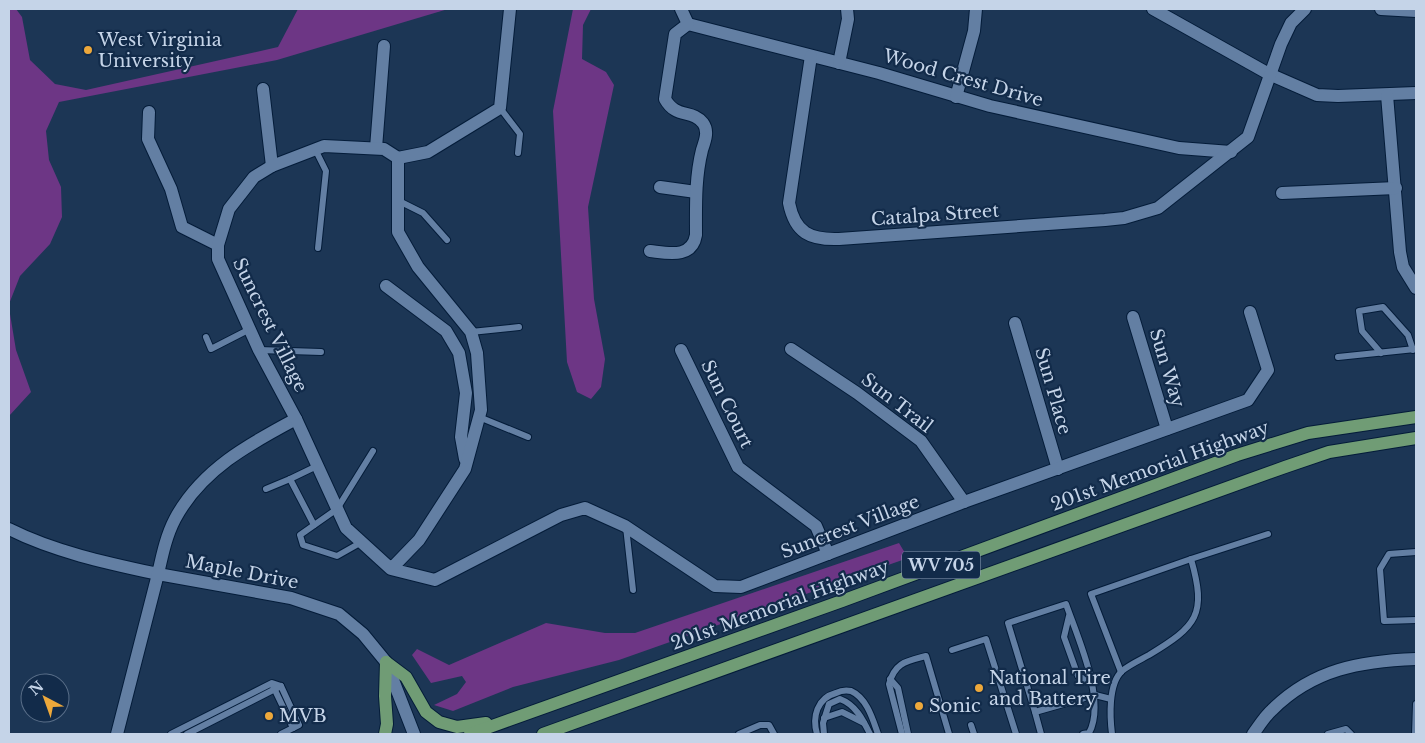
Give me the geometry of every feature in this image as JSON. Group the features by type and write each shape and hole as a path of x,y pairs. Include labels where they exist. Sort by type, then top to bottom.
{"main road":[{"name":"201st Memorial Highway","path":"470,734 620,682 1237,455 1308,433 1416,417"},
{"name":"WV 705","path":"543,734 1329,452 1416,438"},
{"path":"386,662 406,677 426,712 439,722 457,727 489,723 529,712"},
{"path":"385,734 387,724 384,696 386,662"}],"street":[{"path":"391,569 419,540 466,469 481,410 477,353 471,332 418,267 398,232 398,158 428,152 500,108 510,9"},
{"path":"650,252 680,253 688,251 694,245 698,167 707,132 703,123 697,118 676,112 665,99 675,34 688,24 681,9"},
{"path":"839,63 848,19 847,9"},
{"path":"956,97 972,40 976,9"},
{"path":"1154,9 1268,74 1317,95 1416,93"},
{"name":"Catalpa Street","path":"811,56 789,203 792,215 800,228 810,236 821,239 1124,218 1158,208 1248,137 1268,74 1291,23 1305,9"},
{"path":"1381,9 1416,11"},
{"name":"Wood Crest Drive","path":"688,24 879,72 956,97 1179,148 1231,152"},
{"path":"376,148 384,46"},
{"path":"263,88 272,166"},
{"path":"1387,95 1403,267 1416,288"},
{"path":"149,112 148,139 171,189 182,227 218,245"},
{"name":"Suncrest Village","path":"398,158 384,149 324,146 272,166 254,177 229,209 218,245 218,259 259,350 296,419 346,528 360,543 391,569 435,580 562,515 585,508 625,526 715,586 741,587 964,502 1248,400 1268,370 1250,312"},
{"path":"660,188 696,192"},
{"path":"1282,193 1396,188"},
{"path":"386,286 446,330 459,354 466,393 462,437 466,469"},
{"name":"Sun Way","path":"1133,317 1167,429"},
{"name":"Sun Place","path":"1015,323 1058,469"},
{"name":"Sun Trail","path":"791,349 857,393 921,441 964,502"},
{"name":"Sun Court","path":"681,350 738,467 816,526 828,554"},
{"name":"Suncrest Village","path":"158,574 175,519 191,494 209,475 242,448 296,419"},
{"path":"9,529 24,537 85,558 158,574"},
{"name":"Maple Drive","path":"117,734 158,574 290,598 339,614 363,634 386,662 414,734"},
{"path":"1253,734 1271,710 1302,685 1336,670 1375,661 1416,660"}],"lane":[{"path":"500,108 520,134 518,153"},
{"path":"315,149 326,171 318,248"},
{"path":"399,201 423,213 447,240"},
{"path":"1338,357 1381,353 1414,349 1408,335 1383,307 1359,311 1362,331 1381,353"},
{"path":"471,332 519,327"},
{"path":"206,337 211,349 250,329"},
{"path":"259,350 321,352"},
{"path":"480,417 528,438"},
{"path":"360,543 337,556 302,546 300,535 337,509 373,450"},
{"path":"266,489 318,466"},
{"path":"290,479 314,525"},
{"path":"625,526 633,590"},
{"path":"1121,672 1092,594 1268,534"},
{"path":"1416,552 1389,554 1380,569 1384,622 1416,620"},
{"path":"1112,734 1109,712 1111,699 1121,672 1169,643 1197,614 1199,588 1191,559"},
{"path":"1041,734 1008,623 1066,604 1095,695 1094,724 1089,733 1083,734"},
{"path":"1070,615 1064,637 1078,676 1092,683"},
{"path":"952,650 986,639 1016,734"},
{"path":"902,734 889,684 890,679 901,663 926,656 949,734"},
{"path":"890,679 898,688 908,734"},
{"path":"276,686 299,725 281,734"},
{"path":"171,734 276,686"},
{"path":"187,734 276,686"},
{"path":"817,734 815,727 816,711 822,700 830,694 851,691 869,709 878,734"},
{"path":"1035,712 1095,695 1111,699"},
{"path":"824,734 824,718 830,704 840,699 849,702 870,734"},
{"path":"1415,734 1416,704"},
{"path":"824,718 842,712 865,724"},
{"path":"739,734 760,725 769,725 774,734"},
{"path":"971,725 974,734"},
{"path":"1328,734 1346,729 1351,734"}],"shaded area":[{"path":"9,9 16,9 22,17 30,60 55,84 86,90 278,47 298,9 448,9 277,60 59,102 46,131 49,160 61,187 62,217 50,244 20,276 9,304"},
{"path":"573,9 591,9 583,25 582,59 606,72 614,85 588,207 594,299 605,359 601,387 591,399 577,392 567,362 553,111"},
{"path":"9,308 16,350 31,392 9,416"},
{"path":"899,543 908,558 619,660 513,687 453,711 434,705 457,694 466,682 462,676 431,683 412,655 417,649 449,665 546,623 605,633 635,633"}],"place":[{"name":"West Virginia University","path":"88,50"},
{"name":"National Tire and Battery","path":"979,688"},
{"name":"Sonic","path":"919,706"},
{"name":"MVB","path":"269,716"}]}
